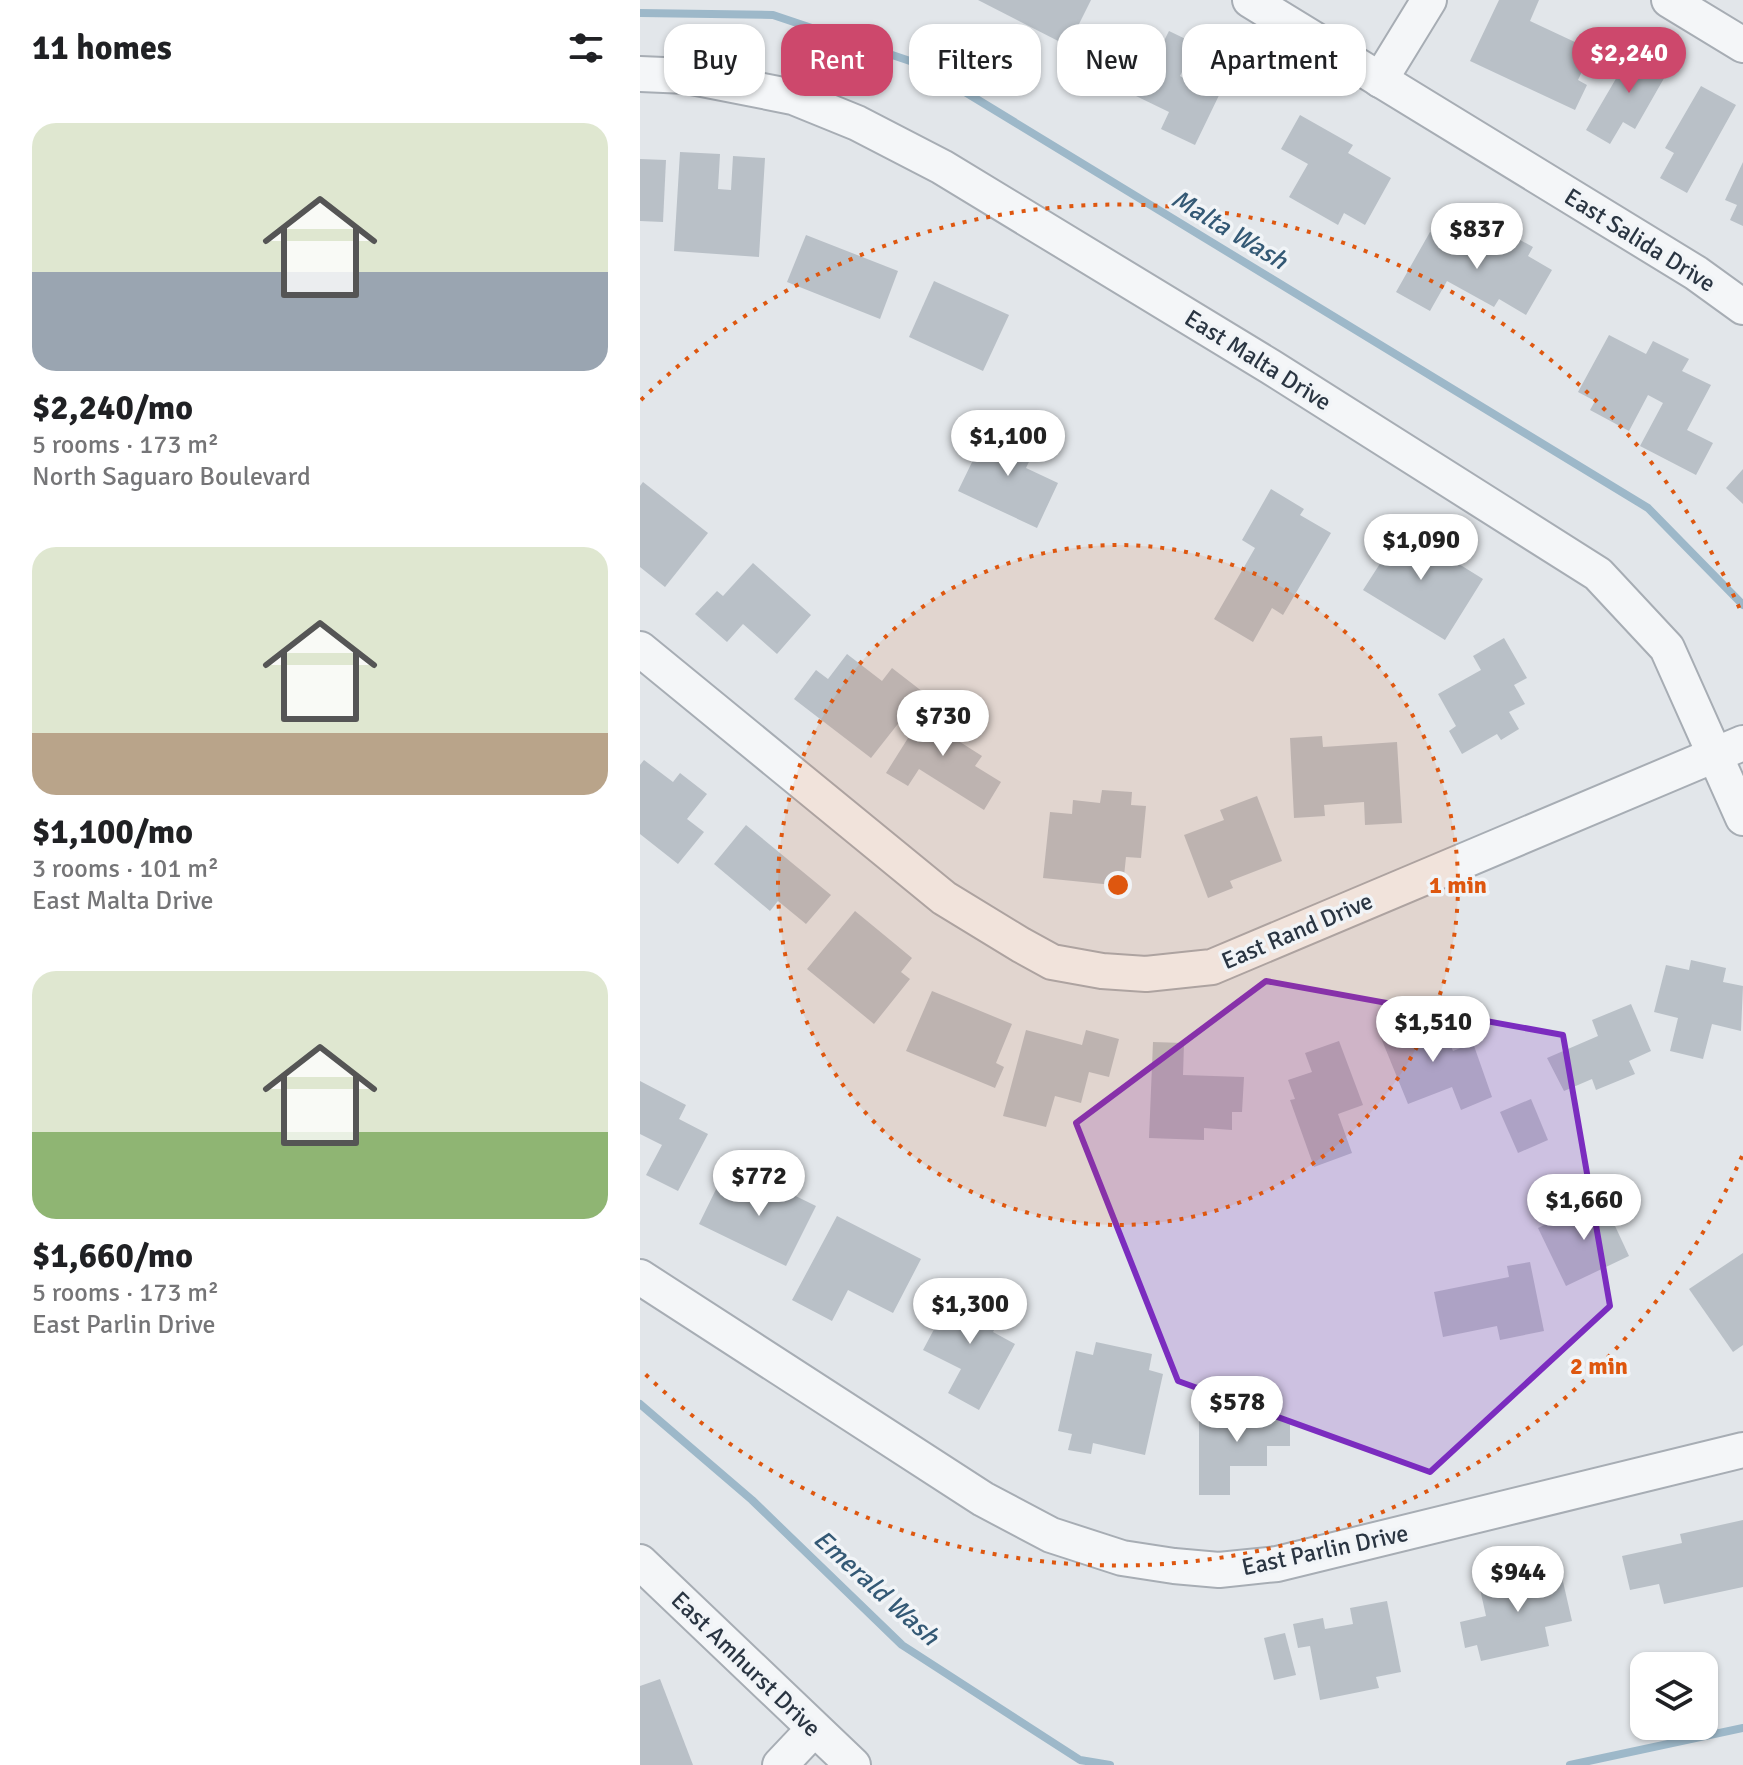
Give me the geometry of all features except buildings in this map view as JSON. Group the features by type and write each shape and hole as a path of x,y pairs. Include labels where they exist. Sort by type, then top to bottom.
{"street":[{"name":"East Salida Drive","path":"1250,0 1696,273 1743,307"},
{"path":"1380,80 1429,0"},
{"path":"1669,0 1743,45"},
{"name":"East Malta Drive","path":"640,74 687,76 793,97 857,123 942,167 1598,574 1624,598 1667,648 1729,749 1743,818"},
{"name":"East Rand Drive","path":"640,649 944,898 1052,962 1102,971 1146,974 1212,967 1729,749"},
{"name":"East Parlin Drive","path":"640,1277 983,1499 1051,1535 1122,1558 1219,1570 1277,1564 1743,1450"},
{"name":"East Amhurst Drive","path":"640,1562 853,1765"},
{"path":"780,1765 814,1729"}],"highlighted area":[{"path":"1266,981 1563,1035 1610,1306 1430,1472 1178,1381 1076,1123"}],"waterway":[{"name":"Malta Wash","path":"640,13 773,15 919,64 1648,508 1743,605"},
{"name":"Emerald Wash","path":"640,1404 752,1500 902,1645 1080,1760 1110,1765"},
{"name":"Emerald Wash","path":"1570,1765 1743,1728"}]}
